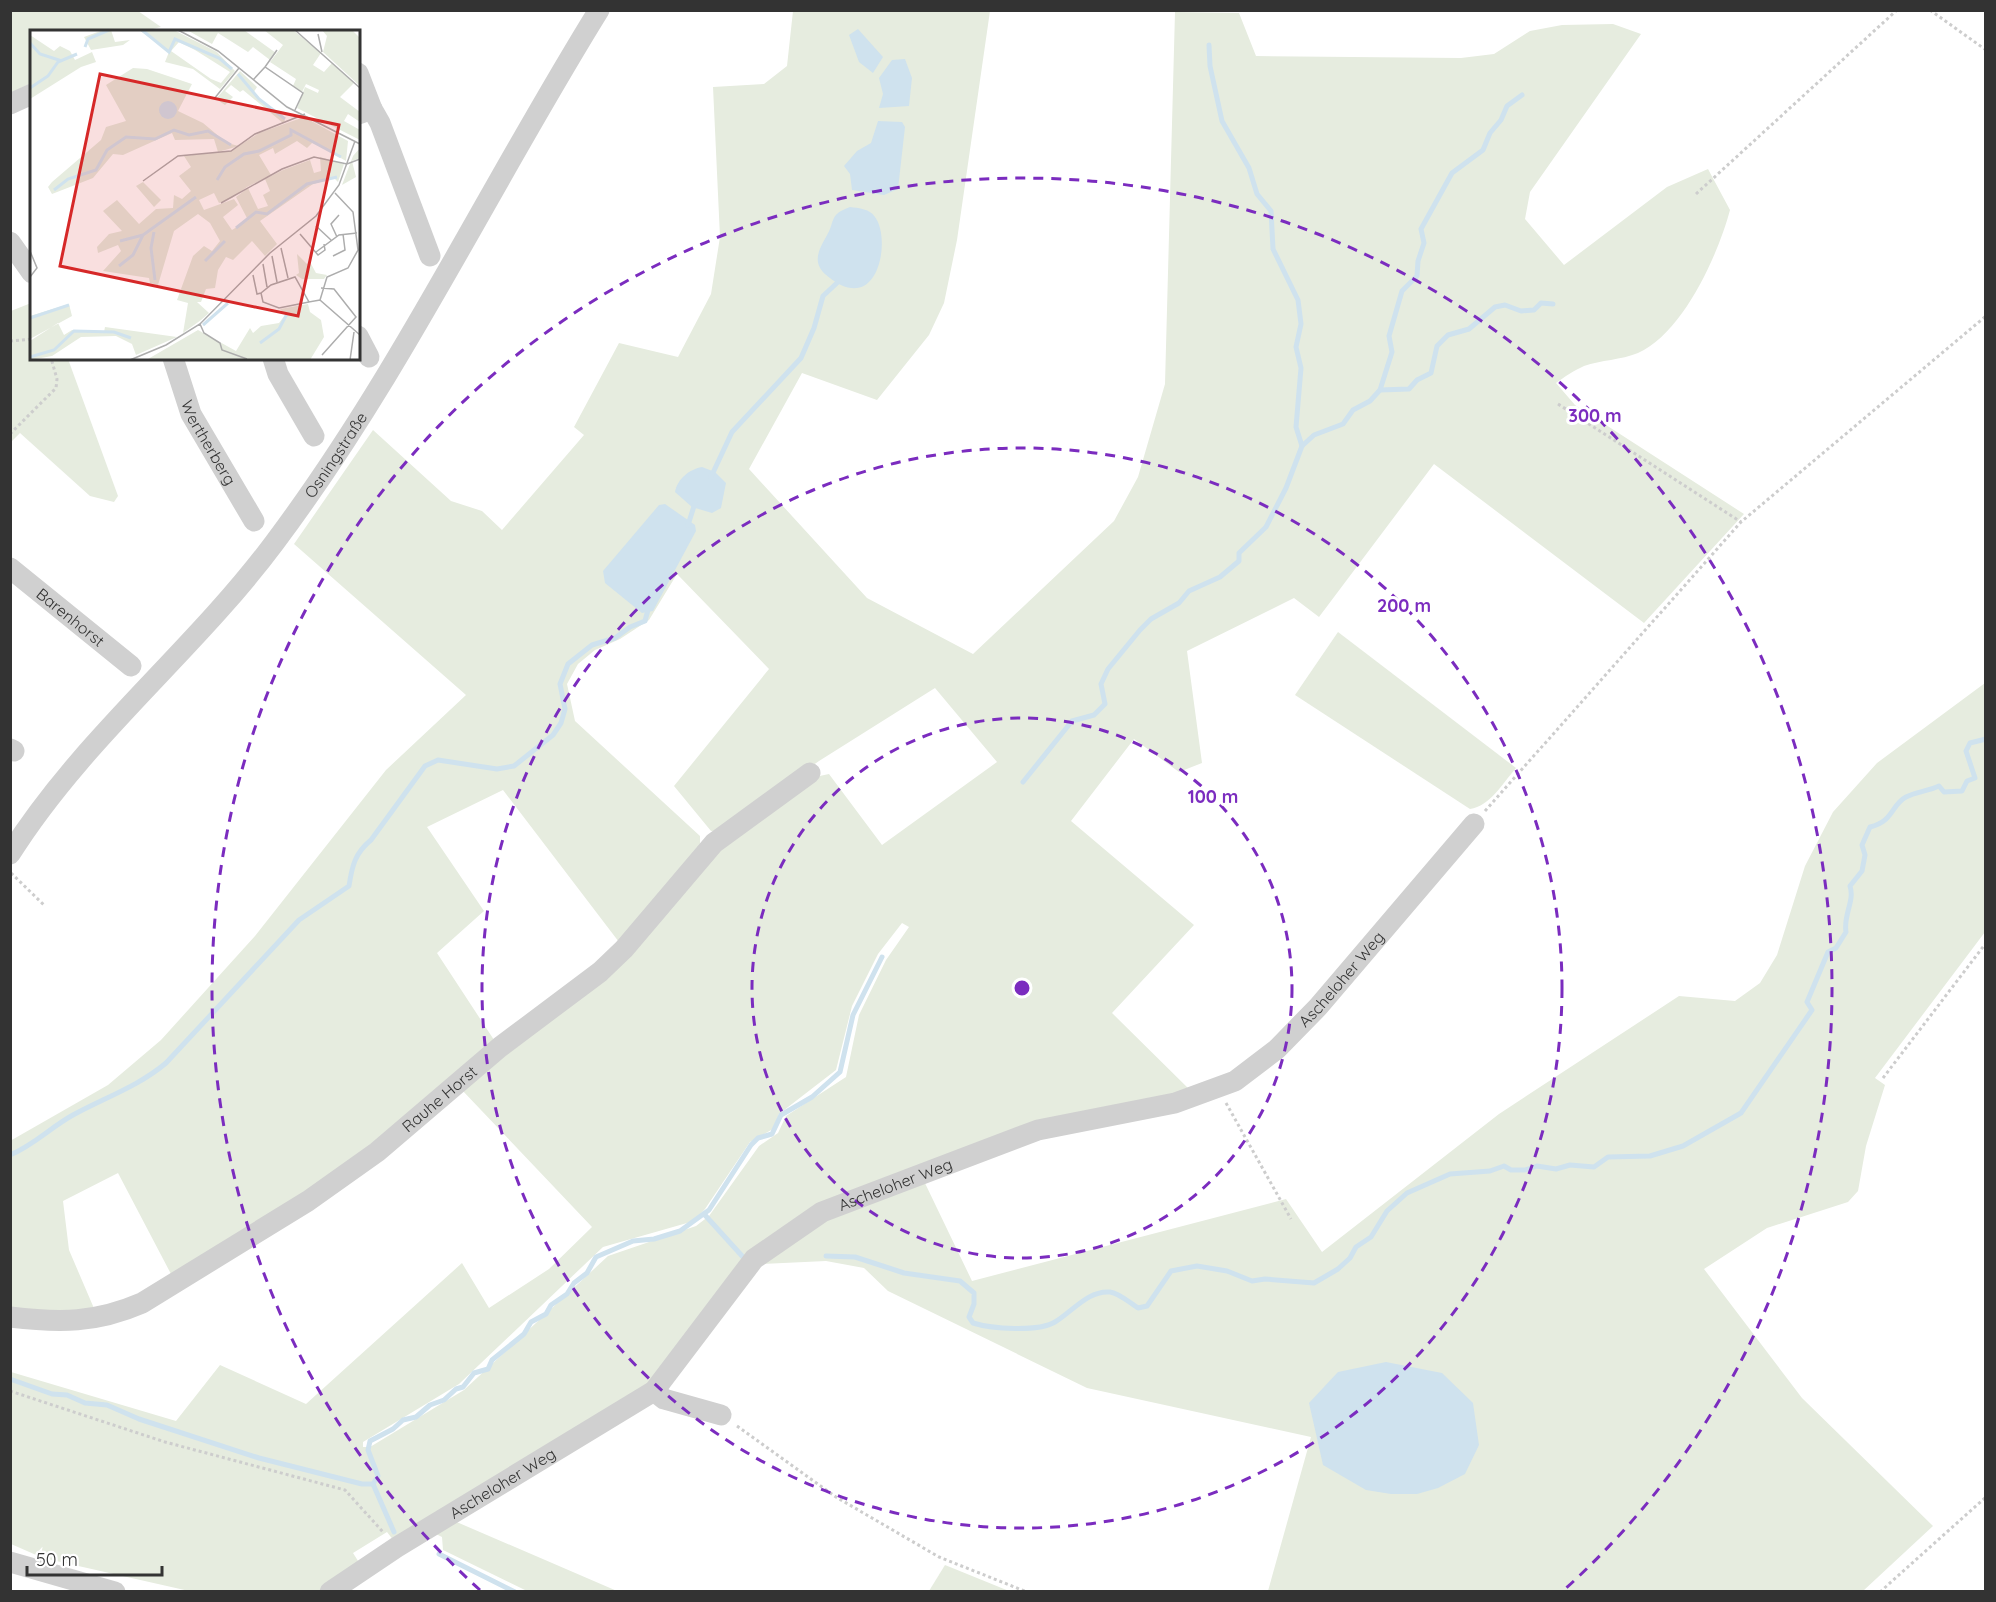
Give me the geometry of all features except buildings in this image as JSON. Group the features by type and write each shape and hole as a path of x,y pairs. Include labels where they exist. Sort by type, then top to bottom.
{"street":[{"name":"Osningstraße","path":"10,854 79,761 273,544 334,460 436,294 526,131 599,10"},
{"path":"360,84 365,111 430,256"},
{"path":"10,104 30,95"},
{"path":"10,242 30,270"},
{"path":"360,340 369,357"},
{"name":"Wertherberg","path":"174,360 191,414 254,521"},
{"path":"274,360 278,374 314,436"},
{"name":"Barenhorst","path":"10,568 131,666"},
{"name":"Rauhe Horst","path":"10,1317 68,1321 91,1320 116,1314 142,1303 308,1201 377,1152 500,1047 600,972 624,949 714,843 810,773"},
{"name":"Ascheloher Weg","path":"330,1592 397,1547 654,1391 754,1259 822,1212 1038,1130 1175,1103 1235,1081 1277,1049 1318,1007 1474,824"},
{"path":"654,1391 664,1399 721,1415"},
{"path":"10,1562 115,1592"}],"path":[{"path":"1696,194 1897,10"},
{"path":"1930,10 1986,50"},
{"path":"1474,824 1741,522 1986,315"},
{"path":"10,341 30,339"},
{"path":"10,434 56,388 57,380 52,360"},
{"path":"1558,404 1741,522"},
{"path":"10,872 45,905"},
{"path":"1883,1078 1986,943"},
{"path":"1218,1088 1292,1219"},
{"path":"10,1391 165,1442 345,1490 397,1547"},
{"path":"721,1415 836,1497 930,1551 1027,1592"},
{"path":"1880,1592 1986,1497"}],"shaded area":[{"path":"11,11 138,11 161,27 148,30 30,30 30,84 11,93"},
{"path":"793,11 990,11 957,240 944,303 929,335 877,400 802,373 749,469 867,598 973,654 1114,521 1138,477 1165,384 1175,12 1239,13 1256,56 1461,58 1494,54 1530,31 1562,25 1613,24 1641,34 1530,192 1525,219 1564,265 1667,187 1708,169 1730,210 1717,249 1707,270 1684,311 1670,329 1638,353 1584,366 1556,383 1575,405 1744,514 1644,623 1434,464 1319,617 1294,598 1187,651 1202,763 1179,772 1134,739 1071,821 1194,925 1112,1013 1191,1091 1045,1122 819,1206 751,1252 661,1372 629,1400 394,1541 387,1532 353,1553 360,1564 318,1591 189,1591 43,1558 11,1544 11,1372 176,1421 220,1365 306,1404 462,1263 489,1308 549,1269 592,1227 461,1089 628,953 735,834 815,777 829,774 882,845 997,762 935,688 819,761 719,831 711,831 674,786 769,669 677,574 649,620 620,639 595,650 578,664 567,684 575,721 700,836 700,851 622,946 503,790 427,827 484,911 437,953 496,1043 375,1147 303,1197 171,1274 118,1173 63,1201 69,1250 96,1313 54,1314 11,1309 10,1141 108,1085 161,1040 255,936 386,770 466,695 294,544 373,430 451,501 482,511 502,530 584,435 574,427 619,343 678,357 711,294 720,237 713,87 764,84 787,66","holes":["902,923 909,927 886,960 859,1015 846,1077 786,1116 778,1133 759,1146 709,1216 696,1226 608,1256 464,1390 370,1447 363,1447 363,1442 459,1384 603,1247 694,1221 705,1209 750,1142 773,1129 779,1114 836,1070 852,1006 878,954"]},
{"path":"30,303 30,360 68,360 118,496 114,502 90,496 20,433 11,442 11,311"},
{"path":"1338,632 1516,768 1490,799 1470,809 1295,695"},
{"path":"1985,683 1985,932 1875,1078 1885,1085 1866,1146 1858,1191 1848,1202 1767,1228 1704,1269 1802,1398 1933,1526 1863,1591 1268,1591 1311,1437 1087,1388 888,1291 864,1268 826,1261 760,1264 826,1218 923,1179 972,1281 1286,1199 1322,1252 1499,1114 1679,996 1735,1001 1760,983 1777,955 1805,866 1833,812 1877,763"},
{"path":"452,1520 617,1591 527,1591 443,1550 442,1537 432,1532"},
{"path":"945,1565 1009,1591 929,1591"}],"water":[{"path":"858,29 883,57 873,73 859,62 849,35"},
{"path":"905,59 912,78 909,106 879,108 883,94 879,78 892,60"},
{"path":"878,121 902,122 905,127 898,189 884,195 852,190 850,174 844,166 857,151 871,143"},
{"path":"850,207 864,209 873,214 880,228 882,242 881,257 876,271 869,282 858,288 843,286 825,274 818,260 819,251 835,216"},
{"path":"702,467 715,472 726,483 721,508 712,513 692,507 675,492 678,483 685,475"},
{"path":"665,504 695,525 696,531 653,611 642,613 605,583 603,571 659,505"},
{"path":"1386,1362 1442,1373 1473,1403 1479,1445 1465,1474 1438,1488 1417,1494 1391,1494 1366,1490 1323,1465 1309,1403 1338,1372"}],"waterway":[{"path":"1209,45 1210,66 1222,121 1249,168 1257,194 1271,211 1273,249 1298,300 1301,324 1296,347 1301,368 1296,427 1302,446"},
{"path":"1023,782 1072,721 1094,715 1105,704 1101,684 1108,669 1140,630 1151,619 1179,603 1189,591 1220,577 1239,561 1239,553 1266,527 1286,488 1302,446 1314,435 1343,424 1353,410 1370,401 1380,390 1392,352 1389,336 1402,291 1417,276 1418,261 1424,243 1421,229 1452,173 1483,150 1490,133 1501,120 1507,106 1522,95"},
{"path":"711,477 732,432 801,358 814,328 823,296 838,282"},
{"path":"1380,390 1409,389 1417,380 1431,373 1437,346 1448,335 1469,329 1495,307 1505,305 1521,311 1534,310 1541,303 1553,304"},
{"path":"688,525 695,503"},
{"path":"10,1155 73,1115 133,1085 166,1063 299,920 349,886 358,855 425,766 438,760 497,769 514,766 553,735 561,723 565,709 560,684 568,664 592,645 615,638 630,627 645,621 649,606"},
{"path":"826,1256 855,1257 904,1273 960,1281 974,1293 974,1304 969,1317 973,1323 1003,1328 1038,1327 1055,1322 1087,1298 1102,1292 1117,1294 1138,1308 1147,1306 1171,1271 1197,1266 1227,1271 1252,1281 1265,1279 1314,1283 1338,1269 1350,1258 1356,1247 1371,1237 1387,1211 1407,1193 1450,1174 1490,1171 1504,1166 1511,1170 1525,1170 1537,1166 1556,1169 1570,1165 1594,1167 1608,1157 1650,1156 1683,1146 1741,1113 1812,1010 1807,1002 1828,952 1836,948 1846,932 1851,897 1850,886 1862,871 1865,855 1862,845 1870,827 1884,821 1897,804 1910,795 1939,786 1944,792 1962,791 1967,781 1975,778 1966,751 1970,743 1986,739"},
{"path":"10,1379 52,1394 67,1395 85,1403 107,1405 139,1419 259,1458 362,1484 373,1484 378,1476 368,1450 370,1441 393,1429 403,1420 416,1417 430,1405 444,1400 456,1389 463,1387 474,1373 488,1369 492,1360 524,1334 531,1322 546,1314 551,1305 567,1294 574,1283 587,1273 596,1257 633,1241 654,1239 680,1231 709,1210 751,1145 758,1138 772,1134 781,1115 812,1097 840,1072 853,1015 882,957"},
{"path":"704,1214 743,1257"},
{"path":"373,1484 394,1532"},
{"path":"439,1554 515,1592"}]}
